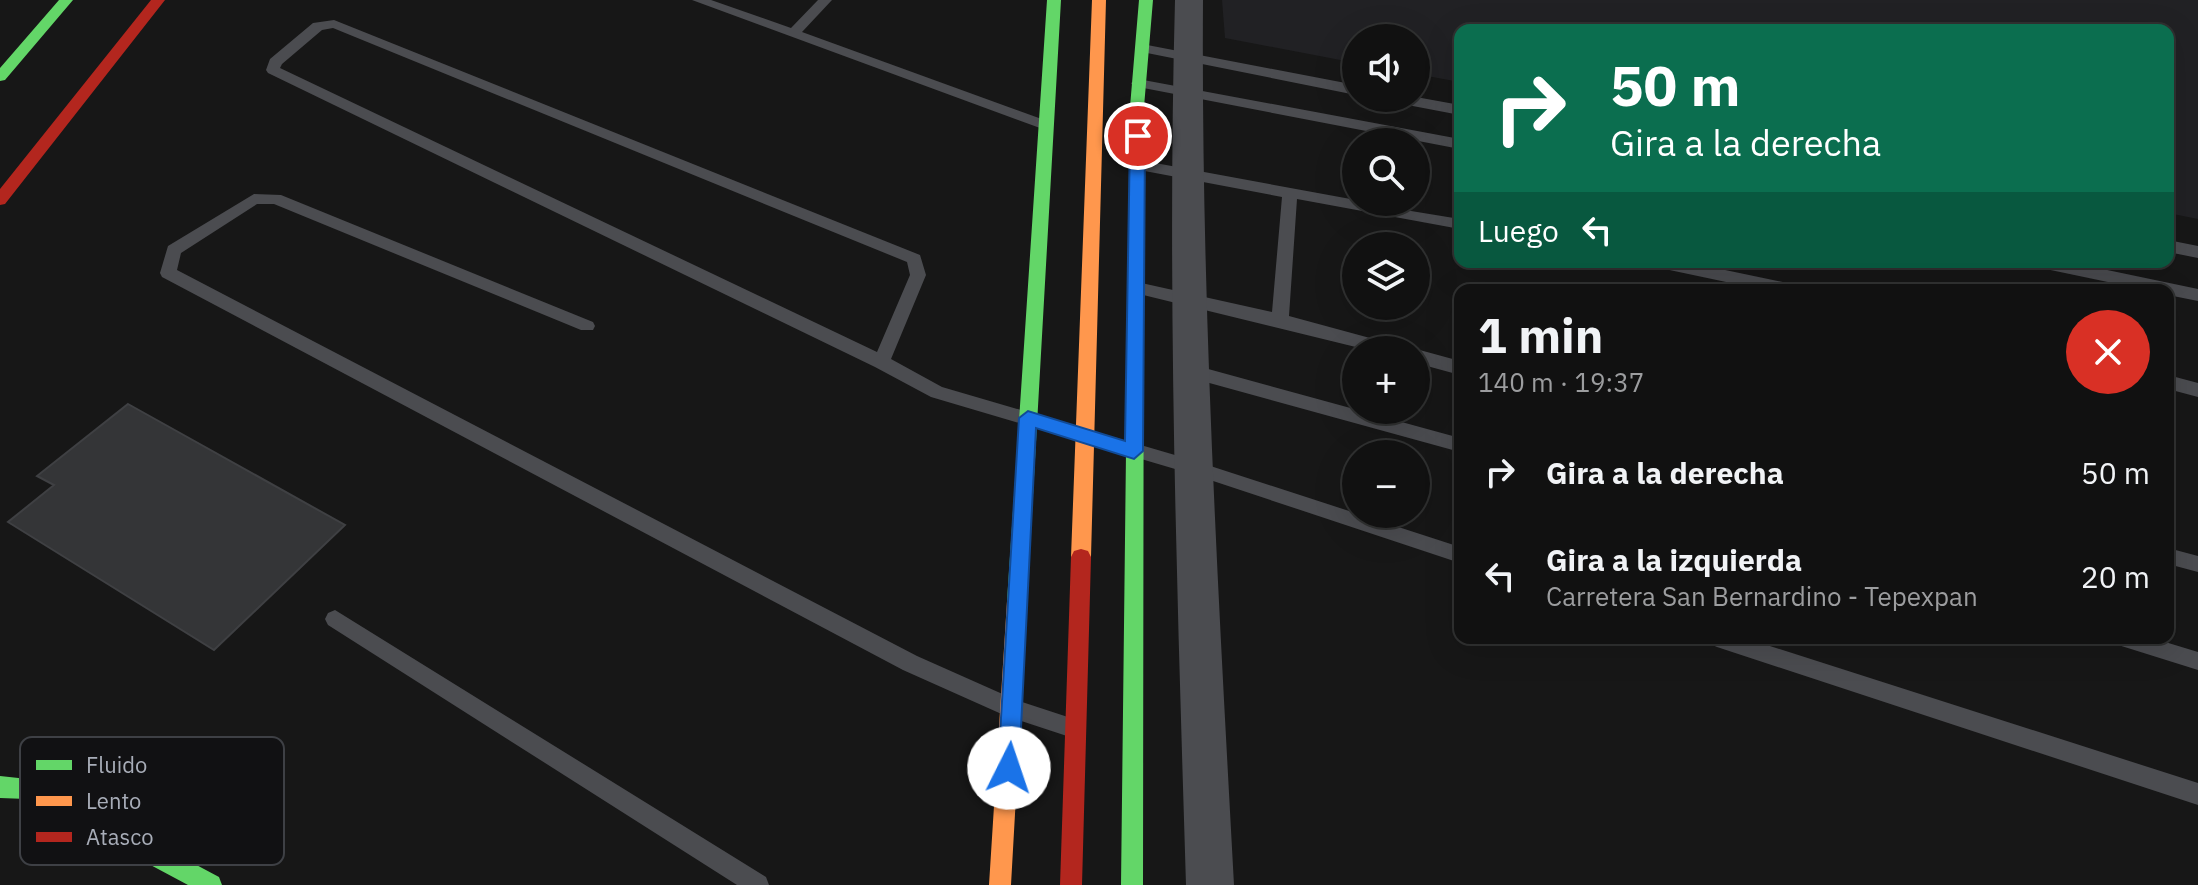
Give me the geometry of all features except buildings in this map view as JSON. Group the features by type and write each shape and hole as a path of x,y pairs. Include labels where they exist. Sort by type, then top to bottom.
{"main road":[{"path":"0,77 66,0"},
{"path":"0,200 158,0"},
{"path":"1000,885 1054,0"},
{"path":"1071,885 1099,0"},
{"path":"1132,885 1138,83 1146,0"},
{"path":"0,787 20,788"},
{"path":"173,865 211,885"}],"street":[{"path":"1189,0 1186,173 1188,300 1210,885"}],"lane":[{"path":"699,0 1045,125"},
{"path":"793,34 825,0"},
{"path":"881,362 918,275 914,259 334,24 318,26 275,62 273,70 881,362 937,392 1192,467 1454,553"},
{"path":"1142,48 1188,75 1454,142"},
{"path":"1138,83 1188,75 1342,89"},
{"path":"1430,104 1454,109"},
{"path":"1139,165 1454,223"},
{"path":"1280,320 1290,191"},
{"path":"587,326 276,199 254,199 174,250 168,273 910,663 1013,709 1076,729"},
{"path":"2174,247 2198,252"},
{"path":"1688,268 1764,284"},
{"path":"2070,268 2146,284"},
{"path":"1137,288 1342,337"},
{"path":"2174,290 2198,295"},
{"path":"1430,360 1454,366"},
{"path":"1190,371 1454,443"},
{"path":"2174,384 2198,390"},
{"path":"2174,558 2198,564"},
{"path":"335,619 758,885"},
{"path":"1736,644 2198,794"},
{"path":"2142,644 2198,661"}],"shaded area":[{"path":"1222,0 2198,0 2198,219 2174,214 2174,24 1454,24 1454,81 1430,77 1430,24 1342,24 1342,60 1225,38"}],"traffic: fast":[{"path":"0,77 66,0"},
{"path":"1017,601 1054,0"},
{"path":"1132,885 1137,107 1146,0"},
{"path":"0,787 20,788"},
{"path":"173,865 211,885"}],"traffic: slow":[{"path":"1081,557 1099,0"},
{"path":"1000,885 1017,601"}],"traffic: jam":[{"path":"0,200 158,0"},
{"path":"1071,885 1081,557"}],"route":[{"path":"1009,768 1028,418 1134,451 1138,136"}]}
